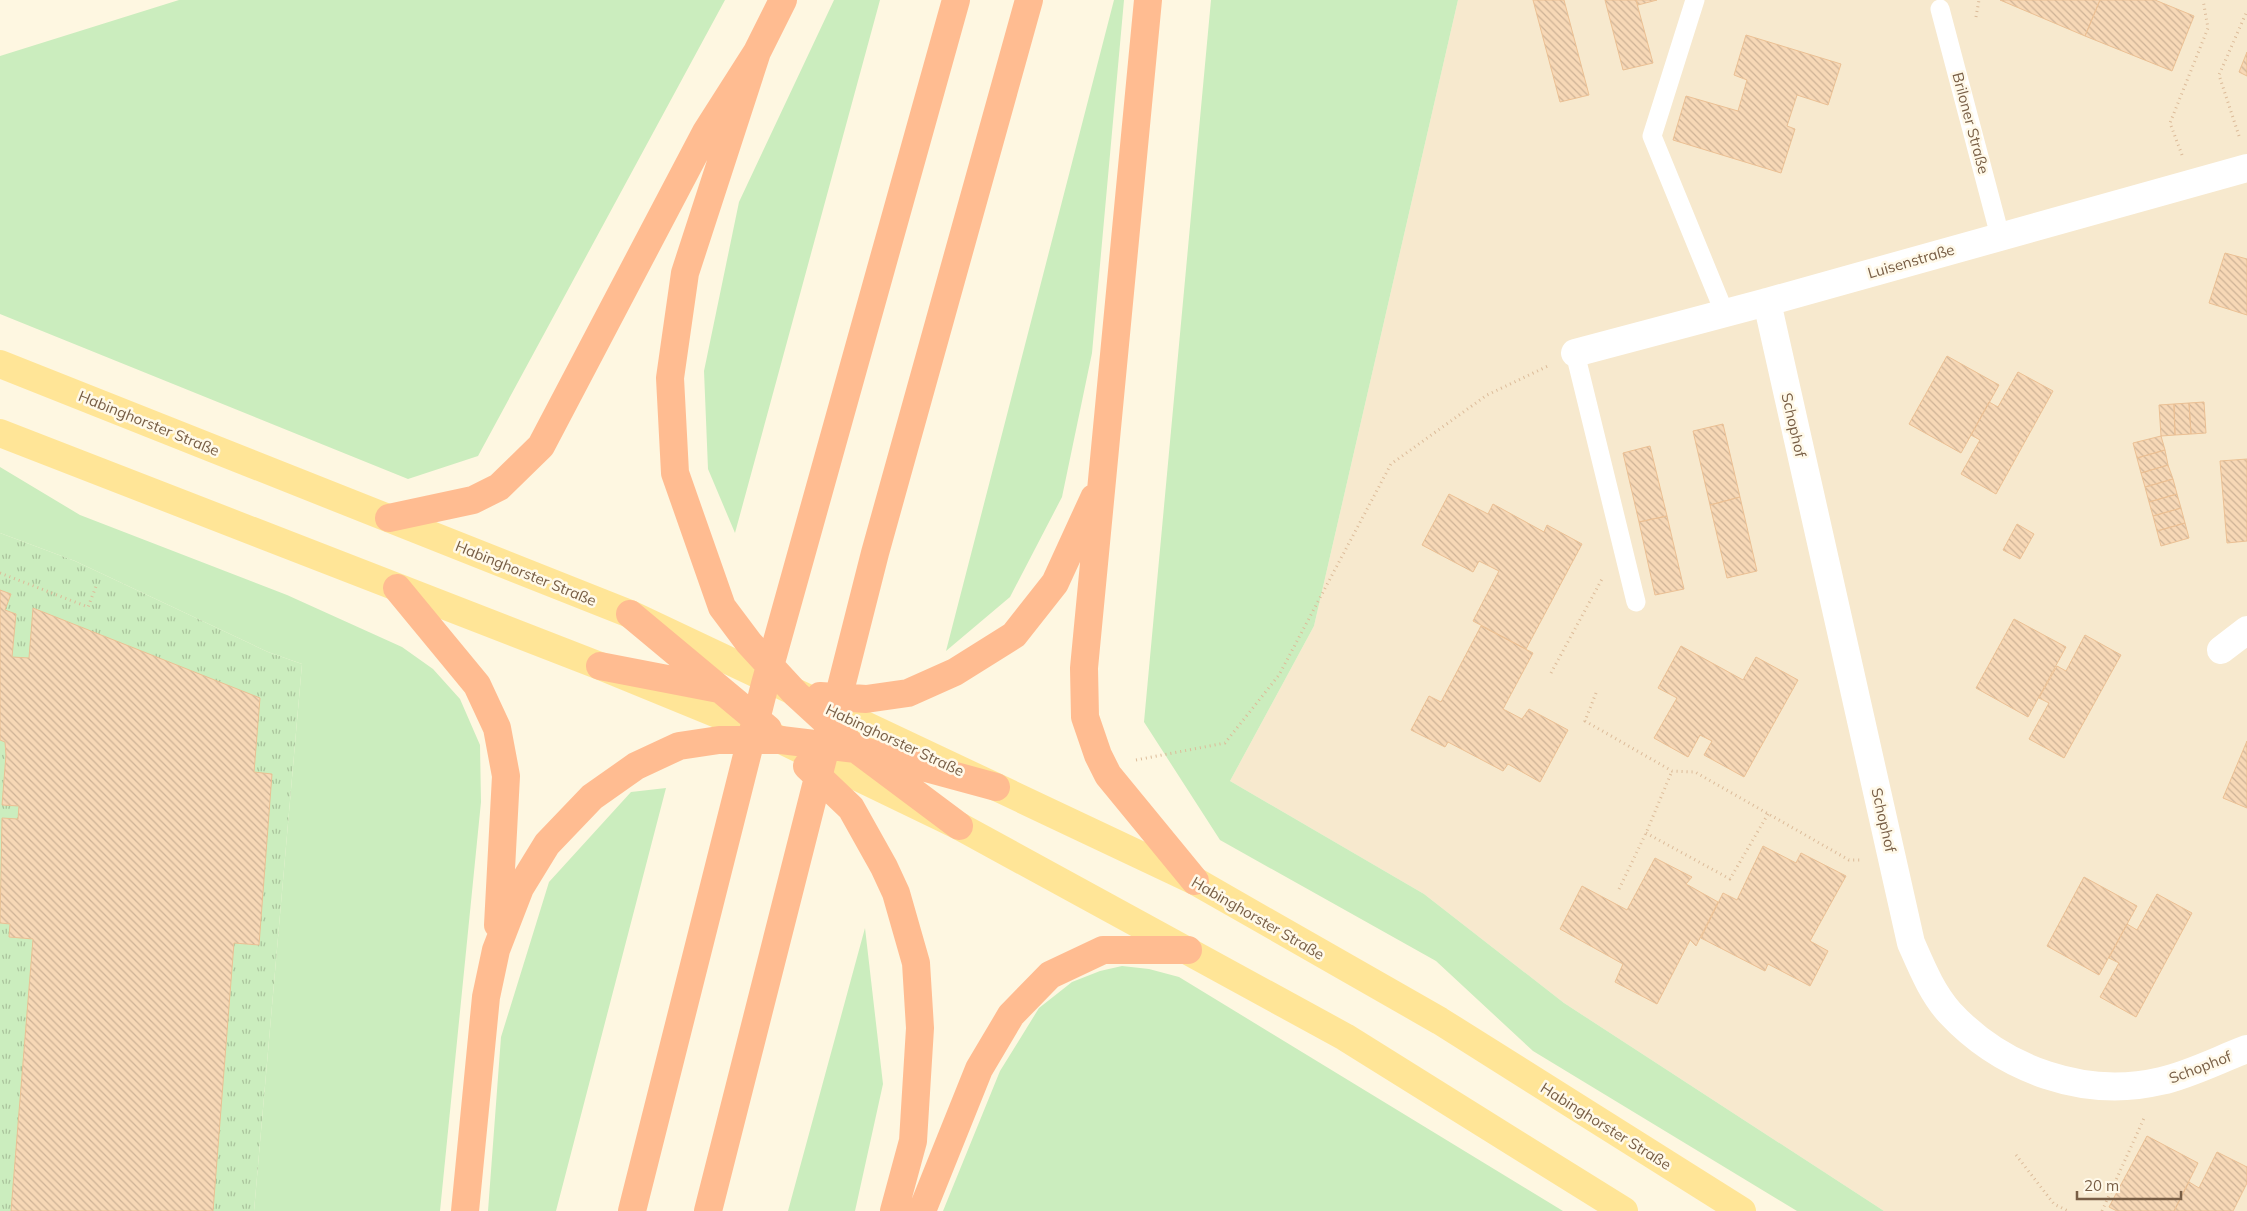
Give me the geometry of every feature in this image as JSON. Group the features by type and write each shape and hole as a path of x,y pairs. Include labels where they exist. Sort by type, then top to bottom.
{"highway":[{"path":"389,518 473,500 499,488 541,446 706,132 757,52 783,0"},
{"path":"632,1211 765,684 956,0"},
{"path":"708,1211 875,553 1029,0"},
{"path":"1148,0 1104,478 1084,668 1086,717 1098,755 1108,775 1194,881"},
{"path":"757,52 686,273 670,378 675,473 722,607 749,643 796,694 856,749 912,776 996,787"},
{"path":"600,666 664,686 866,699 908,692 955,672 1014,635 1055,583 1104,478"},
{"path":"397,588 477,685 497,728 506,776 496,950 486,997 465,1211"},
{"path":"630,614 678,646 720,690 781,740 851,808 896,893 916,963 920,1028 913,1141 894,1211"},
{"path":"496,950 520,888 547,844 592,797 636,766 679,746 719,740 781,740 856,749"},
{"path":"912,776 959,826"},
{"path":"922,1211 979,1069 1011,1015 1050,975 1103,950 1188,950"}],"main road":[{"name":"Habinghorster Straße","path":"0,364 630,614"},
{"path":"0,433 600,666"},
{"name":"Habinghorster Straße","path":"678,646 796,694 912,776"},
{"path":"664,686 781,740 912,776"},
{"name":"Habinghorster Straße","path":"996,787 1194,881 1440,1021 1742,1211"},
{"path":"959,826 1345,1037 1624,1211"}],"street":[{"name":"Luisenstraße","path":"1575,353 1725,314 2247,168"},
{"name":"Schophof","path":"1767,302 1911,943 1927,980 1950,1012 1992,1049 2039,1074 2102,1087 2162,1081 2247,1049"},
{"path":"2221,650 2247,630"}],"lane":[{"path":"1695,0 1652,136 1725,314"},
{"name":"Briloner Straße","path":"1940,10 2000,236"},
{"path":"1575,353 1636,602"}],"path":[{"path":"1976,17 1979,0"},
{"path":"2193,183 2170,123 2208,28 2203,0"},
{"path":"2241,142 2219,76 2247,11"},
{"path":"1135,760 1225,743 1280,675 1392,464 1487,395 1575,353"},
{"path":"1551,673 1622,542"},
{"path":"0,573 88,607 97,584"},
{"path":"1596,693 1585,720 1672,771 1695,772 1848,860 1893,861"},
{"path":"1618,889 1646,833 1672,771"},
{"path":"1646,833 1730,879 1768,814"},
{"path":"2102,1211 2162,1081"},
{"path":"2016,1155 2054,1204 2068,1211"}],"shaded area":[{"path":"1458,0 2247,0 2247,1211 1884,1211 1564,1003 1424,894 1230,781 1314,626"}],"green space":[{"path":"179,0 725,0 478,456 408,479 0,314 0,56"},
{"path":"834,0 880,0 735,533 708,469 704,371 739,202"},
{"path":"1114,0 1124,0 1092,353 1062,497 1010,597 946,651"},
{"path":"1211,0 1458,0 1314,626 1230,781 1424,894 1564,1003 1884,1211 1797,1211 1533,1051 1436,961 1220,840 1144,722"},
{"path":"0,467 80,515 287,595 402,647 433,669 460,699 480,745 481,802 440,1211 254,1211 302,664 268,652 75,561 0,533"},
{"path":"0,533 75,561 268,652 302,664 254,1211 0,1211"},
{"path":"666,788 556,1211 488,1211 501,1037 549,882 631,792"},
{"path":"865,928 883,1084 855,1211 788,1211"},
{"path":"1122,966 1149,969 1179,977 1563,1211 943,1211 1000,1071 1039,1008 1072,982 1100,971"}],"building":[{"path":"1533,0 1564,0 1589,95 1560,102"},
{"path":"1605,0 1636,0 1653,63 1623,70"},
{"path":"1636,0 1657,0 1638,5"},
{"path":"2000,0 2100,0 2085,36"},
{"path":"2100,0 2155,0 2194,16 2172,71 2085,36"},
{"path":"1746,35 1841,64 1828,105 1797,95 1787,126 1795,129 1781,173 1673,140 1686,96 1738,111 1747,80 1734,75"},
{"path":"2247,52 2247,76 2239,72"},
{"path":"2225,253 2247,259 2247,315 2209,303"},
{"path":"1947,356 1999,385 1961,453 1909,424"},
{"path":"2018,372 2053,391 1996,494 1961,474 1980,440 1971,435 1989,402 1998,407"},
{"path":"2204,402 2206,433 2191,434 2189,403"},
{"path":"2189,403 2191,434 2175,435 2174,404"},
{"path":"2174,404 2175,435 2161,436 2159,405"},
{"path":"1723,424 1740,497 1710,505 1693,431"},
{"path":"2161,436 2165,450 2137,458 2133,443"},
{"path":"1650,446 1667,516 1639,522 1623,453"},
{"path":"2165,450 2168,465 2141,473 2137,458"},
{"path":"2247,459 2247,541 2227,543 2220,461"},
{"path":"2168,465 2173,479 2145,487 2141,473"},
{"path":"2173,479 2177,494 2149,502 2145,487"},
{"path":"1449,494 1488,514 1493,504 1544,532 1547,525 1582,544 1526,649 1473,621 1499,571 1479,561 1473,572 1422,545"},
{"path":"2177,494 2181,508 2153,516 2149,502"},
{"path":"1740,497 1757,571 1727,578 1710,505"},
{"path":"2181,508 2185,523 2157,531 2153,516"},
{"path":"1667,516 1684,589 1655,595 1639,522"},
{"path":"2185,523 2189,538 2161,546 2157,531"},
{"path":"2017,524 2034,534 2020,559 2003,550"},
{"path":"0,590 11,594 5,610 16,614 12,657 29,658 33,608 260,698 254,772 272,774 259,945 234,943 213,1211 11,1211 33,939 9,937 10,924 0,923 2,818 18,819 19,806 2,805 6,755 5,742 0,740"},
{"path":"2014,619 2066,647 2028,717 1976,688"},
{"path":"1481,626 1533,653 1503,709 1522,719 1529,709 1568,730 1540,782 1508,764 1503,771 1448,742 1445,747 1411,730 1429,696 1441,702"},
{"path":"2085,635 2121,655 2064,758 2029,739 2049,703 2039,698 2057,666 2066,671"},
{"path":"1681,646 1743,680 1756,657 1798,680 1744,777 1704,755 1712,741 1700,735 1688,757 1654,738 1677,698 1658,688"},
{"path":"2247,741 2247,808 2223,798"},
{"path":"1763,846 1796,863 1801,853 1846,876 1810,941 1828,951 1810,986 1768,964 1765,971 1701,938 1723,893 1737,900"},
{"path":"1655,858 1692,877 1686,884 1718,902 1696,946 1690,940 1657,1004 1615,982 1623,964 1560,929 1582,886 1627,910"},
{"path":"2084,877 2137,906 2099,975 2047,946"},
{"path":"2157,894 2192,913 2136,1017 2100,997 2119,963 2109,958 2127,924 2137,930"},
{"path":"2147,1136 2198,1163 2174,1211 2117,1211 2109,1207"},
{"path":"2217,1152 2247,1167 2247,1183 2233,1211 2174,1211 2189,1182 2199,1188"}]}
